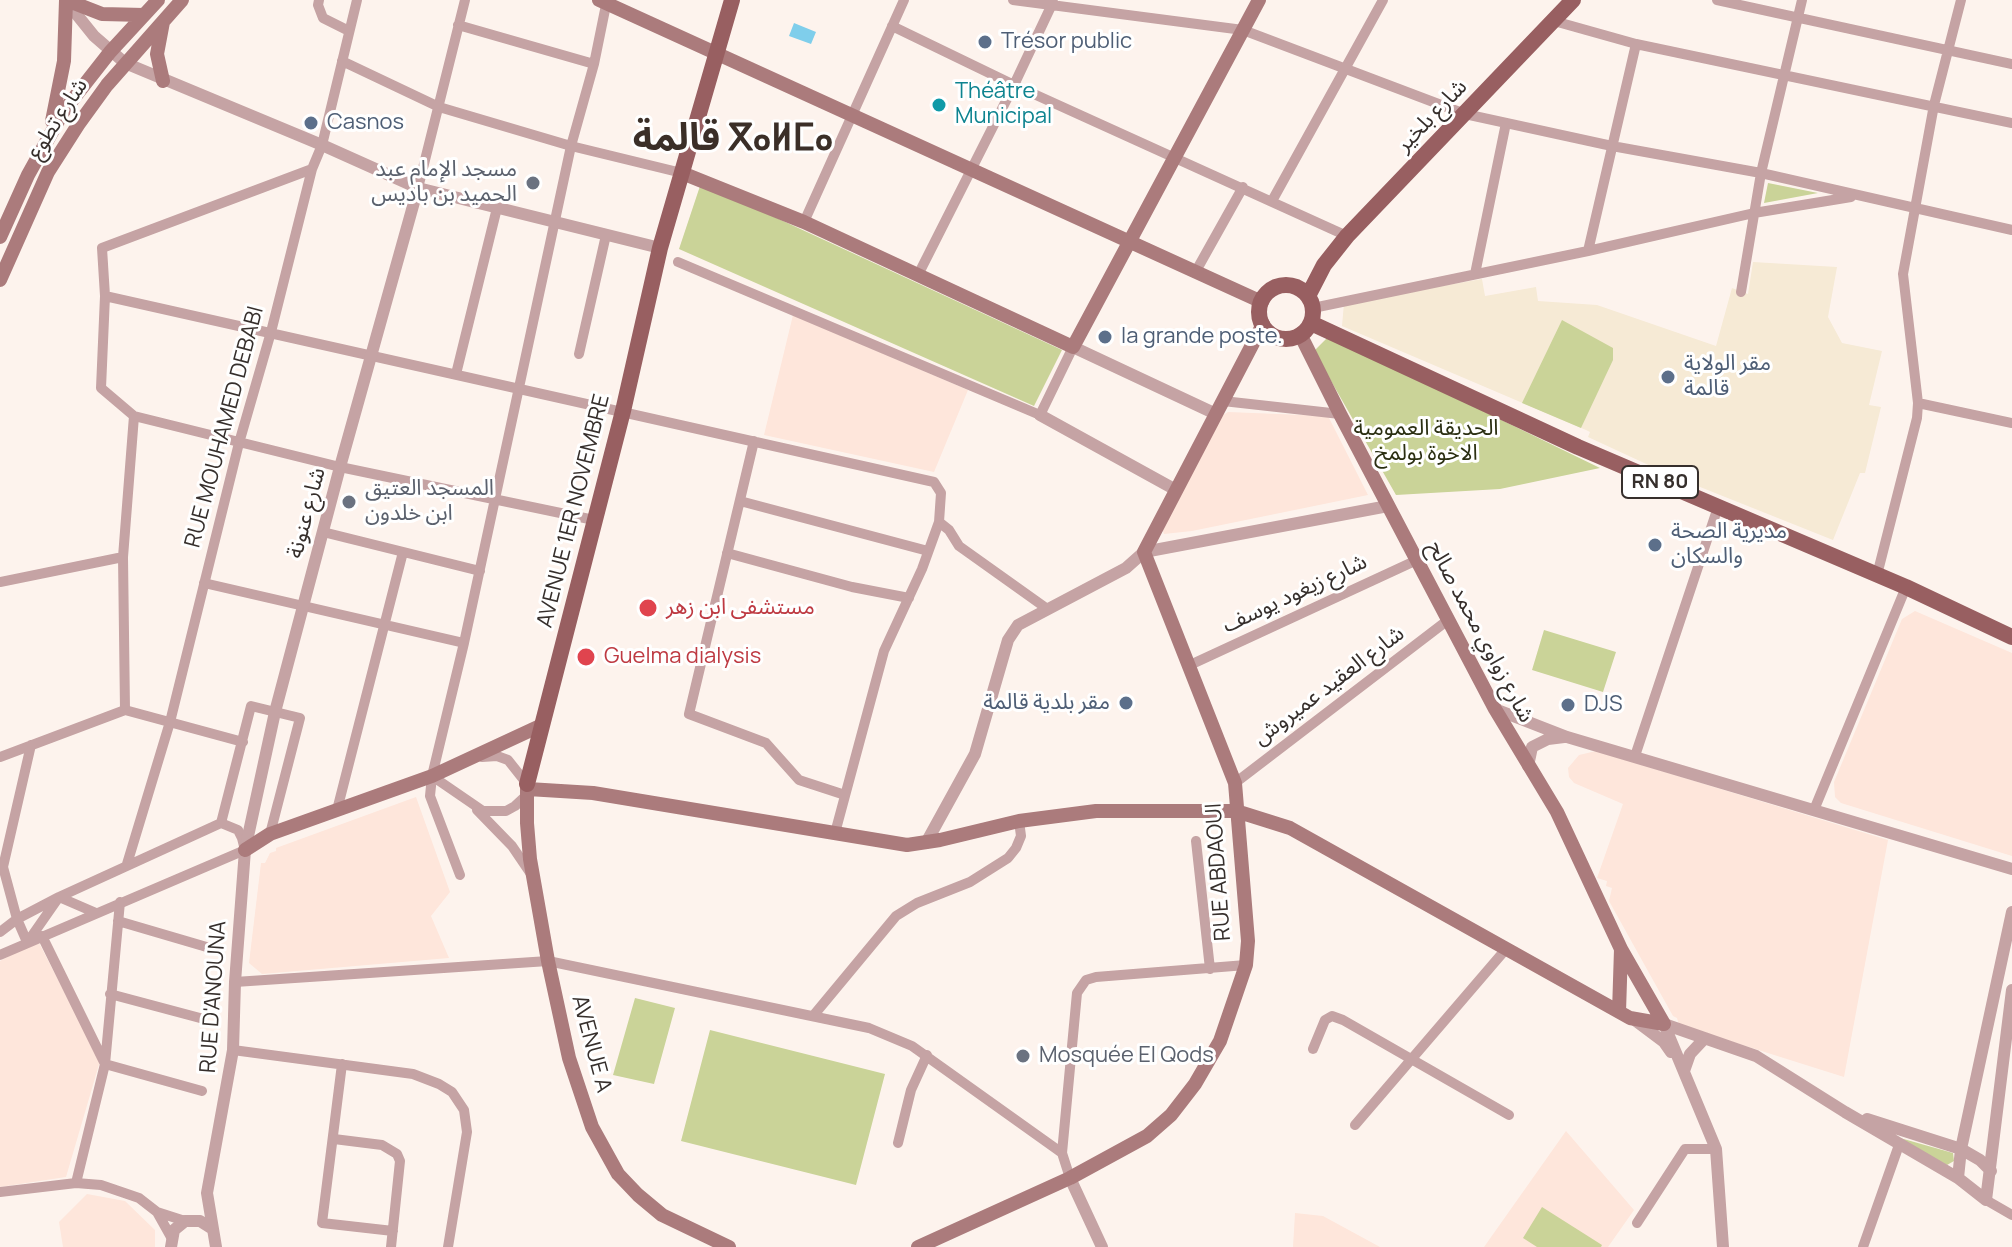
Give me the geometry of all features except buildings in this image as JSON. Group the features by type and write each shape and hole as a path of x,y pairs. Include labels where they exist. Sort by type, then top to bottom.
{"main road":[{"path":"46,141 64,61 65,0 102,14 144,15"},
{"path":"0,237 63,112 110,52 158,0"},
{"name":"شارع تطوع","path":"0,280 48,172 78,125 125,63 182,0"},
{"name":"AVENUE 1ER NOVEMBRE","path":"528,789 623,411 660,248 732,0"},
{"path":"682,173 804,222 1073,347 1259,0"},
{"path":"1552,0 1554,21"},
{"name":"شارع بلخير","path":"1291,286 1324,265 1347,236 1573,0"},
{"path":"604,1 1262,302"},
{"path":"163,81 157,54 165,18"},
{"name":"شارع بلخير","path":"1308,315 1324,265"},
{"path":"1291,286 1308,315 1284,338 1268,331 1260,313 1262,302 1276,287 1291,286"},
{"name":"شارع زواوي محمد صالح","path":"1308,315 1340,414 1495,709 1557,812 1621,949 1664,1024"},
{"name":"RN 80","path":"1308,315 1578,447 1906,587 2012,637"},
{"path":"1144,552 1263,324"},
{"name":"RUE ABDAOUI","path":"1070,1178 1147,1136 1171,1115 1195,1084 1220,1041 1246,965 1248,941 1235,783 1144,552"},
{"path":"245,850 270,834 432,776 542,725"},
{"path":"528,789 593,793 907,845 1019,821 1096,811 1236,811 1290,828 1636,1021 1644,1019 1664,1024"},
{"name":"AVENUE A","path":"528,789 527,823 534,880 548,961 580,1097 618,1174 638,1195 662,1215 729,1247"},
{"name":"شارع زواوي محمد صالح","path":"1619,1012 1621,949"},
{"path":"1591,994 1644,986"},
{"path":"918,1247 1070,1178"}],"street":[{"path":"65,0 110,52 125,63 418,188 660,248"},
{"path":"319,0 323,18 349,31"},
{"name":"RUE MOUHAMED DEBABI","path":"127,864 170,722 239,443 312,169 322,145 357,0"},
{"path":"418,188 465,0"},
{"path":"804,222 850,114 904,0"},
{"path":"1013,0 1052,2 1243,30 1465,114 1914,205 2012,230"},
{"path":"1272,201 1383,0"},
{"path":"1717,0 2012,64"},
{"path":"1741,292 1761,173 1802,0"},
{"path":"1877,575 1917,418 1918,403 1903,274 1934,105 1961,0"},
{"path":"460,875 430,796 432,776 480,571 571,146 594,64 604,1"},
{"path":"918,275 1014,85 1052,2"},
{"path":"1554,21 1636,44 2012,123"},
{"path":"458,25 594,64"},
{"path":"892,26 1014,85 1347,236"},
{"path":"1588,251 1636,44"},
{"path":"342,61 439,107 571,146 682,173"},
{"path":"1475,274 1506,123"},
{"path":"312,169 102,248 105,296 101,388 134,416 340,467 594,520"},
{"path":"1196,271 1243,187"},
{"name":"شارع عنونة","path":"245,850 275,712 418,188"},
{"path":"1308,315 1475,274 1754,213 1859,196"},
{"path":"456,374 497,208"},
{"path":"579,354 606,235"},
{"path":"678,262 1040,415 1176,490"},
{"path":"105,296 934,482 941,493 939,522 884,651 835,833"},
{"path":"1040,415 1073,347 1219,407 1340,414"},
{"path":"1918,403 2012,423"},
{"path":"125,710 123,557 134,416"},
{"path":"754,441 689,714 766,743 799,780 845,795"},
{"path":"740,501 928,551"},
{"path":"926,843 975,754 1008,640 1018,625 1126,568 1144,552 1388,506"},
{"path":"1635,756 1718,507"},
{"path":"939,522 949,530 959,546 1046,608"},
{"path":"323,532 480,571"},
{"path":"337,810 403,552"},
{"path":"727,553 852,587 909,598"},
{"path":"0,582 123,557"},
{"name":"شارع زيغود يوسف","path":"1190,665 1417,560"},
{"path":"204,583 464,643"},
{"path":"1814,810 1906,587"},
{"name":"شارع العقيد عميروش","path":"1235,783 1448,620"},
{"path":"221,823 251,706 300,718 270,834"},
{"path":"1495,709 1567,737 2012,869"},
{"path":"0,757 125,710 243,742"},
{"path":"1528,767 1532,747 1548,739 1567,737"},
{"path":"27,942 17,919 3,867 31,745"},
{"path":"472,759 488,755 508,760 528,789 521,802 506,811 491,813 476,808"},
{"path":"432,776 476,808 512,846 534,880"},
{"path":"813,1016 896,916 917,903 970,882 1008,858 1021,836 1019,821"},
{"path":"0,955 245,850 238,830 221,823 127,864 17,919 1,928 13,949"},
{"path":"1196,841 1210,969"},
{"name":"RUE D'ANOUNA","path":"207,1193 233,1050 245,850"},
{"path":"59,897 96,913"},
{"path":"27,942 59,897"},
{"path":"76,1183 105,1064 120,902"},
{"path":"1958,1178 1961,1149 2012,912"},
{"path":"118,921 210,948"},
{"path":"42,936 105,1064 202,1091"},
{"path":"1355,1125 1506,949"},
{"path":"235,982 548,961 869,1028 895,1037 927,1055 1062,1153"},
{"path":"1102,1247 1070,1178 1062,1153 1077,993 1086,980 1096,977 1246,965"},
{"path":"1986,1200 2012,990"},
{"path":"110,994 200,1018"},
{"path":"1313,1049 1325,1020 1332,1016 1509,1115"},
{"path":"1636,1021 1664,1042 1684,1071"},
{"path":"1664,1024 1756,1056 1958,1178 2012,1215"},
{"path":"1664,1024 1716,1149 1723,1247"},
{"path":"1684,1071 1690,1054 1705,1038"},
{"path":"233,1050 426,1079 452,1092 462,1106 467,1132 448,1247"},
{"path":"898,1143 911,1090 927,1055"},
{"path":"342,1064 322,1223 393,1231"},
{"path":"1845,1112 1961,1149 1991,1171"},
{"path":"334,1139 382,1145 397,1154 400,1161 391,1247"},
{"path":"1863,1247 1899,1145"},
{"path":"1637,1223 1685,1149 1716,1149"},
{"path":"0,1192 76,1183 101,1185 139,1198 157,1212 206,1223 211,1228"},
{"path":"171,1242 174,1230 189,1220 207,1193"},
{"path":"207,1193 216,1247"},
{"path":"157,1212 171,1242"}],"shaded area":[{"name":"مقر الولاية قالمة","path":"1753,262 1837,267 1828,317 1842,343 1882,351 1869,405 1881,407 1865,473 1860,473 1833,540 1670,475 1588,437 1590,432 1586,430 1342,326 1344,303 1482,279 1485,296 1536,287 1538,301 1597,305 1716,346 1732,288 1748,294"},
{"path":"793,315 968,390 934,472 764,435"},
{"path":"1228,412 1328,416 1368,495 1164,534 1161,526 1217,419"},
{"path":"1915,611 2012,653 2012,856 1841,803 1835,797 1834,782 1902,619"},
{"path":"1596,751 1888,840 1844,1077 1679,1025 1609,901 1612,888 1606,886 1607,881 1597,878 1623,804 1574,783 1569,777 1568,768 1579,755"},
{"path":"416,797 450,892 431,916 449,958 262,974 249,963 261,863 265,863 270,853 276,848"},
{"path":"38,941 100,1061 66,1177 0,1187 0,961"},
{"path":"1566,1131 1634,1210 1608,1247 1484,1247"},
{"path":"87,1194 125,1201 155,1230 155,1247 63,1247 59,1222"},
{"path":"1295,1213 1323,1216 1380,1247 1293,1247"}],"green space":[{"path":"701,183 1062,350 1034,406 679,249"},
{"path":"1768,183 1818,193 1764,203"},
{"path":"1562,320 1613,348 1613,360 1581,428 1522,403"},
{"name":"الحديقة العمومية الاخوة بولمخ","path":"1329,336 1600,468 1500,489 1396,495 1314,351"},
{"path":"1544,630 1616,652 1603,692 1532,670"},
{"path":"635,998 675,1008 654,1084 613,1075"},
{"path":"710,1030 885,1074 856,1185 681,1141"},
{"path":"1893,1136 1953,1153 1954,1161 1947,1165"},
{"path":"1542,1207 1601,1247 1537,1247 1523,1238"}],"water":[{"path":"794,23 816,32 811,44 789,36"}],"place":[{"name":"Trésor public","path":"985,42"},
{"name":"Théâtre Municipal","path":"939,105"},
{"name":"Casnos","path":"311,123"},
{"name":"مسجد الإمام عبد الحميد بن باديس","path":"533,183"},
{"name":"la grande poste.","path":"1105,337"},
{"name":"مقر الولاية قالمة","path":"1668,377"},
{"name":"المسجد العتيق ابن خلدون","path":"349,502"},
{"name":"مديرية الصحة والسكان","path":"1655,545"},
{"name":"مستشفى ابن زهر","path":"648,608"},
{"name":"Guelma dialysis","path":"586,657"},
{"name":"مقر بلدية قالمة","path":"1126,703"},
{"name":"DJS","path":"1568,705"},
{"name":"Mosquée El Qods","path":"1023,1056"}],"district":[{"name":"قالمة ⴳⴰⵍⵎⴰ","path":"733,139"}]}
